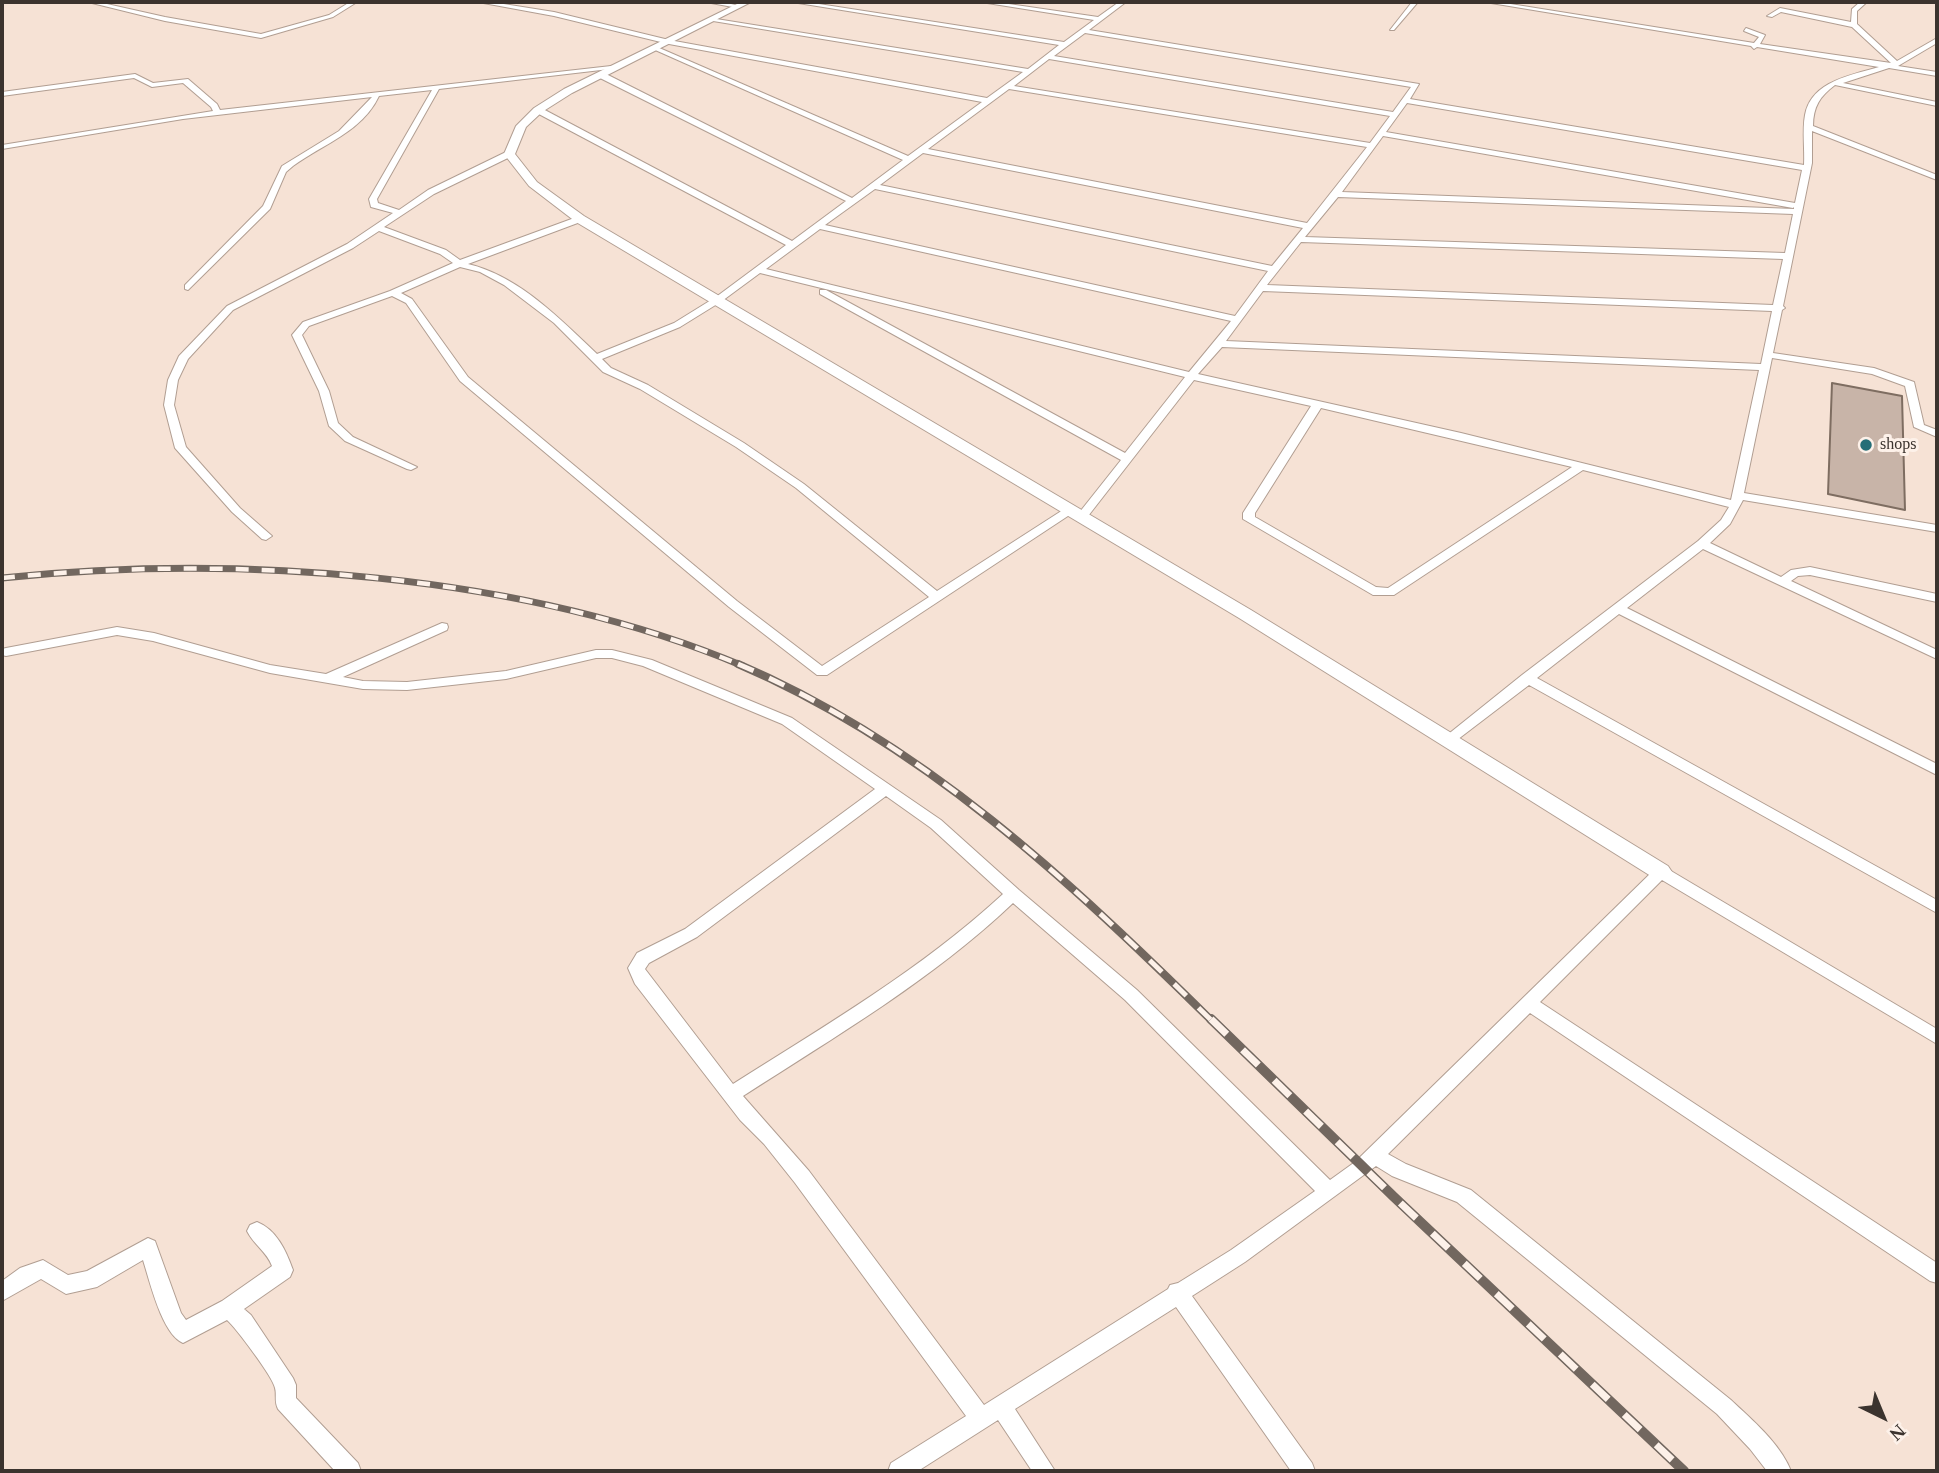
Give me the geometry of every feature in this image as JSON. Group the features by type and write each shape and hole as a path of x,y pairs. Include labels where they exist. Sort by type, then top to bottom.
{"street":[{"path":"91,2 165,19 261,36 331,16 354,2"},
{"path":"481,2 554,15 662,45 989,101"},
{"path":"709,2 743,4"},
{"path":"795,2 1063,44"},
{"path":"984,2 1098,19"},
{"path":"594,359 667,329 719,299 1123,2"},
{"path":"1392,29 1415,2"},
{"path":"1488,2 1754,47 1937,74"},
{"path":"1854,25 1854,10 1864,2"},
{"path":"266,536 236,510 181,448 169,405 173,380 183,358 230,308 379,228 431,192 509,154 521,126 538,110 618,66 743,4"},
{"path":"1548,12 1559,7"},
{"path":"1770,16 1780,10 1854,25 1892,66"},
{"path":"710,20 1028,71"},
{"path":"1729,42 1746,30 1751,22"},
{"path":"1746,30 1763,36 1754,47"},
{"path":"393,293 409,301 464,379 733,604 822,672 937,597 1076,514 1126,458 1219,344 1274,269 1336,194 1406,101 1415,84 1083,31"},
{"path":"1448,740 1702,544 1726,522 1738,501 1780,308 1806,168 1811,128 1809,113 1814,103 1835,83 1892,66 1937,40"},
{"path":"662,45 908,159"},
{"path":"1047,57 1394,114"},
{"path":"2,147 217,113 376,97 618,66"},
{"path":"601,75 852,201"},
{"path":"2,94 135,76 152,85 186,80 214,106 217,113"},
{"path":"1835,83 1937,104"},
{"path":"1008,87 1371,145"},
{"path":"401,213 374,205 373,199 437,88"},
{"path":"188,287 267,207 276,194 282,171 305,153 330,141 368,109 376,97"},
{"path":"1406,101 1806,168"},
{"path":"538,110 792,245"},
{"path":"1811,128 1937,178"},
{"path":"1381,133 1798,209"},
{"path":"922,150 1308,226"},
{"path":"509,154 533,184 580,219 719,299 942,436 1076,514 1661,872 1937,1037"},
{"path":"874,186 1274,269"},
{"path":"1336,194 1798,209"},
{"path":"411,467 349,439 334,424 324,391 297,335 306,324 393,293 459,264 580,219"},
{"path":"818,226 1237,319"},
{"path":"379,228 443,252 459,264 483,270 507,283 577,337 594,359 607,370 644,387 740,445 800,486 937,597"},
{"path":"1300,239 1788,256"},
{"path":"759,270 1191,376 1738,501 1937,530"},
{"path":"806,283 1126,458"},
{"path":"1262,288 1780,308"},
{"path":"1219,344 1768,361 1874,371 1910,384 1919,427 1937,435"},
{"path":"1318,404 1250,513 1249,519 1373,591 1390,592 1582,466"},
{"path":"1702,544 1937,655"},
{"path":"1781,582 1795,573 1810,571 1937,598"},
{"path":"1618,609 1937,770"},
{"path":"327,679 442,628"},
{"path":"6,652 117,631 154,637 270,669 363,685 407,685 506,675 586,656 612,654 647,663 787,721 936,824 1131,995 1328,1191"},
{"path":"1527,678 1937,907"},
{"path":"887,788 691,933 643,958 636,968 641,979 731,1094 802,1177 981,1419"},
{"path":"899,1471 1177,1292 1248,1250 1375,1156 1661,872"},
{"path":"731,1094 906,982 983,922 1013,894"},
{"path":"1528,1003 1631,1073 1762,1155 1937,1274"},
{"path":"1375,1156 1399,1170 1464,1196 1724,1407 1758,1441 1780,1471"},
{"path":"2,1292 27,1275 43,1269 66,1285 90,1280 148,1247 173,1318 183,1333 229,1308 284,1270 276,1251 257,1231"},
{"path":"1177,1292 1304,1471"},
{"path":"229,1308 244,1322 286,1385 285,1402 350,1471"},
{"path":"1001,1406 1044,1471"}],"building":[{"name":"shops","path":"1832,383 1902,396 1905,510 1828,494"}],"railway":[{"path":"2,578 92,571 186,569 282,571 378,578 474,591 567,610 658,635 740,665"},
{"path":"740,665 806,696 870,734 932,775 992,820 1104,918 1212,1021"},
{"path":"1211,1019 1394,1197 1684,1471"}],"place":[{"name":"shops","path":"1866,445"}]}
